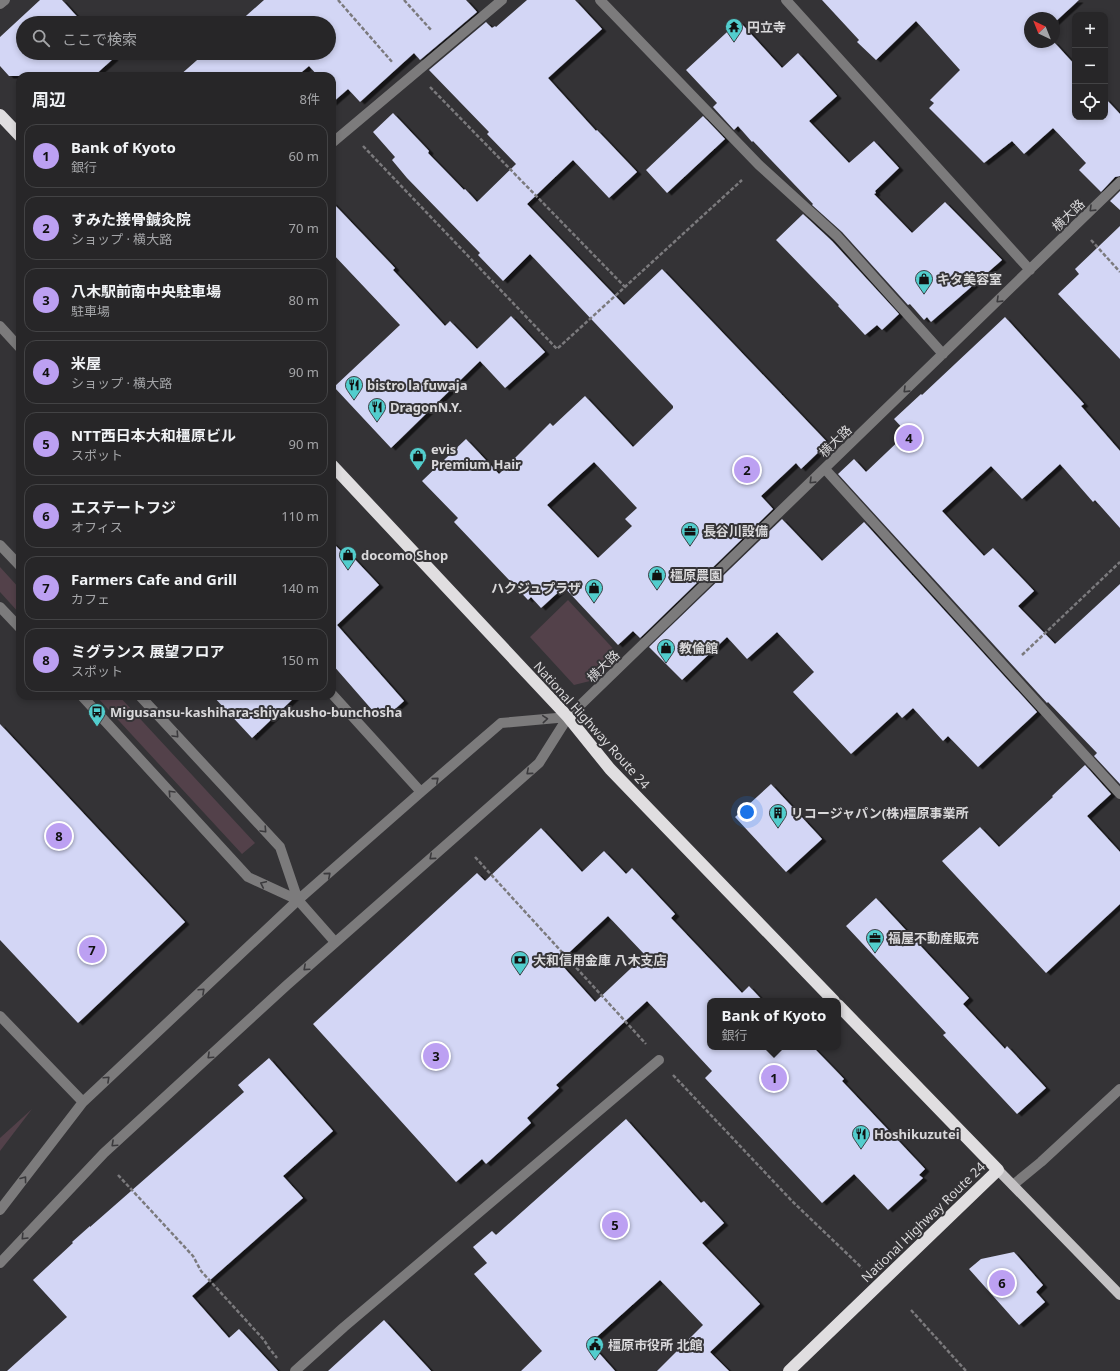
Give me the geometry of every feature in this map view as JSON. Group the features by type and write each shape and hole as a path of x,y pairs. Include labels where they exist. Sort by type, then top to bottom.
{"highway":[{"path":"0,115 16,132"},
{"name":"National Highway Route 24","path":"336,469 568,717 610,769 831,998"},
{"name":"National Highway Route 24","path":"789,1371 998,1170 841,1008"}],"main road":[{"path":"998,1170 1120,1295"}],"street":[{"path":"0,4 5,0"},
{"path":"336,140 502,0"},
{"path":"600,0 759,165 837,236 943,354"},
{"path":"786,0 1030,270"},
{"name":"横大路","path":"0,1263 104,1153 335,942 539,763 568,717 1120,182"},
{"path":"0,326 16,344"},
{"path":"825,469 1120,794"},
{"path":"0,545 16,562"},
{"path":"0,607 16,624"},
{"path":"336,698 421,792"},
{"path":"86,700 248,877 298,900"},
{"path":"144,700 280,847 298,900 335,942"},
{"path":"0,1210 82,1102 298,900 421,792 501,723 568,717"},
{"path":"0,1016 82,1102"},
{"path":"295,1371 344,1327 659,1060"},
{"path":"1013,1185 1041,1162 1120,1089"}],"path":[{"path":"338,0 408,80"},
{"path":"404,0 447,47"},
{"path":"416,72 625,287"},
{"path":"348,130 558,348 759,165"},
{"path":"1077,224 1120,272"},
{"path":"1019,659 1120,562"},
{"path":"118,1175 193,1256 201,1271 264,1340 278,1359"},
{"path":"911,1310 966,1371"}],"shaded area":[{"path":"0,567 16,585 16,610 0,592"},
{"path":"568,600 620,656 594,680 574,685 530,637"},
{"path":"100,700 123,700 255,843 242,854"},
{"path":"32,1109 0,1151 0,1138"}],"building":[{"path":"40,0 62,0 77,16 23,16"},
{"path":"264,0 466,0 477,12 420,60 414,53 360,102 348,89 336,100 336,72 314,72 309,66 302,72 184,72 197,60 336,60 336,16 246,16"},
{"path":"527,0 575,0 602,29 548,78 596,131 597,130 637,172 609,198 573,160 527,204 624,305 662,269 828,443 801,469 796,463 761,496 773,509 640,638 633,631 618,645 564,587 541,608 531,597 528,600 454,522 458,518 422,481 466,439 499,474 550,423 553,426 585,396 633,447 673,408 673,406 530,254 503,281 478,255 480,253 407,178 392,160 395,157 373,132 393,113 429,151 428,153 477,202 516,164 487,134 489,132 429,70 486,22 492,28 495,26 496,27","holes":["594,462 637,508 625,519 632,526 598,558 547,505"]},
{"path":"822,0 1079,0 1060,17 1060,12 1024,12 1024,48 1059,48 1072,62 1072,120 1108,120 1108,101 1120,114 1120,176 1115,177 1101,192 1079,170 1086,163 1053,128 1024,154 1012,141 984,163 929,108 934,103 930,100 960,70 916,21 876,60 857,42 859,40"},
{"path":"739,21 782,68 798,53 837,96 809,121 849,163 874,141 899,168 875,191 876,193 874,194 912,233 945,202 1002,260 931,322 927,317 924,320 910,304 908,305 842,232 812,205 813,204 738,126 734,130 713,107 717,103 686,70"},
{"path":"16,22 16,60 112,60 98,72 16,72 16,76 9,76 0,66 0,37"},
{"path":"703,116 725,139 667,193 646,170"},
{"path":"1120,191 1120,210 1110,201"},
{"path":"336,206 395,268 393,270 445,326 450,321 477,349 511,316 545,352 505,388 480,361 391,448 336,389 336,385 400,325 336,257"},
{"path":"803,214 832,241 899,314 882,330 877,325 865,335 838,306 839,305 776,240"},
{"path":"1120,226 1120,359 1058,294 1079,274 1075,269"},
{"path":"1005,317 1084,404 1081,406 1120,451 1120,528 1095,500 1093,502 1060,464 1022,499 991,466 942,511 984,556 993,548 1034,591 1018,606 1055,644 1120,584 1120,784 1094,756 1097,753 1048,702 1047,703 838,474 854,459 866,472 907,433 894,419 921,394 922,395"},
{"path":"782,519 822,561 864,522 1037,712 978,767 948,736 943,741 913,708 902,718 897,712 851,754 793,692 814,672 777,632 747,659 727,637 682,680 649,647"},
{"path":"336,546 345,555 348,552 379,585 337,625 404,701 386,717 378,707 373,711 336,669"},
{"path":"217,700 292,700 252,738"},
{"path":"0,724 185,922 78,1023 0,940"},
{"path":"1085,765 1111,794 1087,816 1120,852 1120,904 1046,973 942,861 980,827 999,847"},
{"name":"リコージャパン(株)橿原事業所","path":"771,784 822,839 786,872 735,817"},
{"path":"541,828 582,872 604,851 626,874 632,868 675,914 671,918 742,993 749,986 760,998 707,998 707,1050 816,1050 844,1079 842,1081 925,1169 919,1175 923,1178 888,1210 854,1174 822,1203 705,1078 712,1071 647,1001 556,1085 559,1088 527,1118 531,1123 486,1164 482,1159 456,1182 313,1024 477,873 485,881","holes":["608,916 645,955 595,1002 559,962"]},
{"path":"876,898 969,998 963,1004 1005,1049 1007,1046 1046,1088 1017,1114 943,1035 946,1033 846,926"},
{"path":"269,1058 333,1131 283,1176 303,1198 192,1296 229,1338 239,1329 278,1371 7,1371 67,1317 33,1280 73,1243 72,1242 244,1092 238,1085"},
{"path":"626,1119 701,1203 704,1201 724,1223 702,1243 760,1304 710,1352 729,1371 657,1371 703,1325 660,1280 590,1343 615,1371 521,1371 542,1351 474,1274 487,1263 473,1247 492,1231 496,1235"},
{"path":"1014,1252 1043,1285 1036,1292 1045,1302 1019,1325 969,1269 981,1259"},
{"path":"384,1320 431,1371 328,1371"}],"place":[{"name":"円立寺","path":"734,42"},
{"name":"キタ美容室","path":"924,294"},
{"name":"bistro la fuwaja","path":"354,400"},
{"name":"DragonN.Y.","path":"377,422"},
{"name":"米屋","path":"909,438"},
{"name":"すみた接骨鍼灸院","path":"747,470"},
{"name":"evis Premium Hair","path":"418,471"},
{"name":"長谷川設備","path":"690,546"},
{"name":"docomo Shop","path":"348,570"},
{"name":"橿原農園","path":"657,590"},
{"name":"ハクジュプラザ","path":"594,603"},
{"name":"教倫館","path":"666,663"},
{"name":"Migusansu-kashihara-shiyakusho-bunchosha","path":"97,727"},
{"name":"リコージャパン(株)橿原事業所","path":"778,828"},
{"name":"ミグランス 展望フロア","path":"59,836"},
{"name":"Farmers Cafe and Grill","path":"92,950"},
{"name":"福屋不動産販売","path":"875,953"},
{"name":"大和信用金庫 八木支店","path":"520,975"},
{"name":"八木駅前南中央駐車場","path":"436,1056"},
{"name":"Bank of Kyoto","path":"774,1078"},
{"name":"Hoshikuzutei","path":"861,1149"},
{"name":"NTT西日本大和橿原ビル","path":"615,1225"},
{"name":"エステートフジ","path":"1002,1283"},
{"name":"橿原市役所 北館","path":"595,1360"}]}
